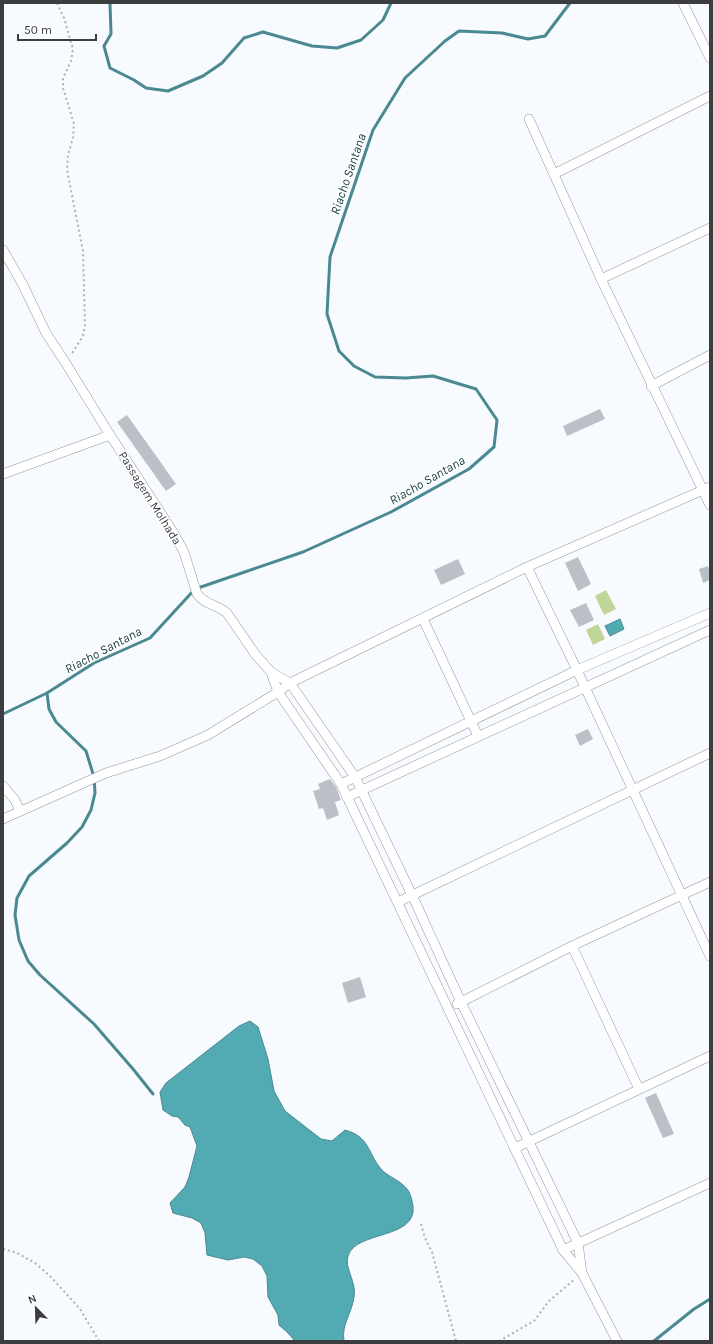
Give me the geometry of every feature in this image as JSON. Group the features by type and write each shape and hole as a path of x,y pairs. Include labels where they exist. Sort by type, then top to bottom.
{"street":[{"path":"683,3 710,58"},
{"path":"554,174 710,96"},
{"path":"529,119 651,386 706,489 710,505"},
{"path":"601,279 710,228"},
{"name":"Passagem Molhada","path":"3,250 23,285 46,333 173,532 184,552 195,589 201,599 206,603 224,610 227,613 255,654 271,672"},
{"path":"651,386 710,355"},
{"path":"3,474 110,435"},
{"path":"3,819 106,773 160,756 208,735 290,683 527,567 706,489"},
{"path":"527,567 577,670 710,956"},
{"path":"341,784 577,670 710,613"},
{"path":"423,619 478,736"},
{"path":"347,797 710,630"},
{"path":"271,672 290,683 355,777 412,895 461,1002 578,1243 582,1273"},
{"path":"271,672 278,692 341,784 563,1250 582,1273 617,1341"},
{"path":"398,902 710,753"},
{"path":"3,786 15,800 20,811"},
{"path":"449,1008 572,946 710,882"},
{"path":"572,946 639,1089"},
{"path":"515,1148 710,1056"},
{"path":"563,1250 710,1182"}],"path":[{"path":"57,3 64,18 73,49 71,60 63,78 63,88 74,124 73,138 68,155 67,170 83,251 85,325 83,336 78,346 65,362"},
{"path":"421,1224 425,1238 432,1252 456,1341"},
{"path":"3,1249 17,1253 35,1263 51,1277 80,1309 99,1341"},
{"path":"499,1341 534,1321 549,1300 582,1273"}],"green space":[{"path":"606,590 616,609 604,615 595,596"},
{"path":"598,624 605,639 593,645 586,630"}],"water":[{"path":"620,619 624,629 610,636 605,626"},
{"path":"250,1021 258,1027 268,1059 274,1091 285,1111 321,1139 332,1141 345,1130 359,1137 364,1141 381,1169 404,1186 411,1198 413,1206 412,1217 406,1224 396,1230 362,1242 353,1248 348,1256 347,1261 354,1286 354,1297 345,1324 343,1335 344,1341 295,1341 279,1325 278,1315 268,1297 267,1276 262,1266 253,1259 244,1257 228,1260 207,1255 205,1233 201,1223 192,1218 173,1213 170,1203 185,1187 197,1146 190,1127 185,1125 178,1117 172,1116 163,1110 160,1092 166,1083 239,1026"}],"building":[{"path":"600,409 605,419 567,436 563,426"},
{"path":"127,415 176,484 166,491 117,422"},
{"path":"578,557 591,584 578,591 565,563"},
{"path":"458,559 465,574 441,585 434,570"},
{"path":"708,566 710,580 703,583 699,569"},
{"path":"586,603 594,620 579,627 570,610"},
{"path":"588,729 593,739 580,746 575,735"},
{"path":"330,779 336,787 341,800 335,802 339,815 327,820 323,808 319,809 313,791 320,789 318,784"},
{"path":"360,977 366,997 348,1003 342,983"},
{"path":"656,1093 674,1134 663,1138 645,1098"}],"waterway":[{"path":"110,3 111,34 104,46 110,68 146,88 168,91 203,76 222,63 244,38 263,32 312,46 337,48 361,40 383,20 391,3"},
{"name":"Riacho Santana","path":"3,714 47,693 94,663 150,638 195,589 303,552 391,512 469,469 494,447 497,420 476,389 433,376 406,378 375,377 354,366 339,351 327,314 330,257 373,130 405,78 445,41 459,31 502,33 528,39 545,36 570,3"},
{"path":"47,693 49,709 56,722 86,751 94,777 95,793 91,810 82,827 67,843 29,876 17,898 15,915 19,940 28,961 40,975 94,1024 153,1094"},
{"path":"654,1341 694,1309 710,1299"}]}
